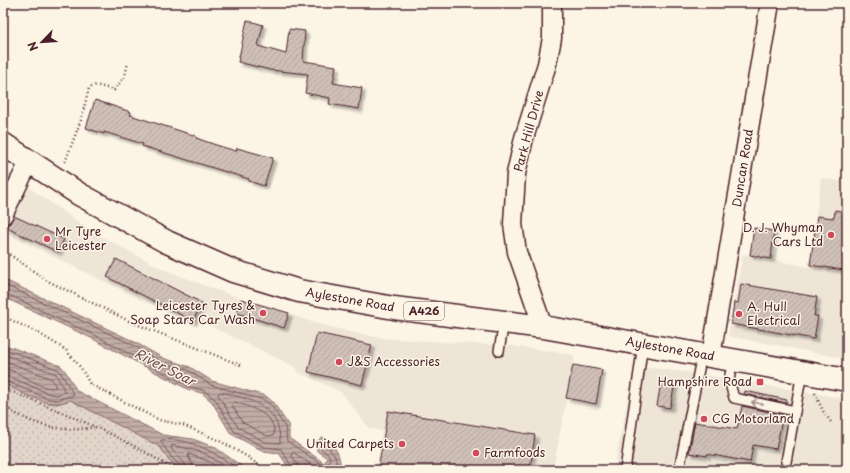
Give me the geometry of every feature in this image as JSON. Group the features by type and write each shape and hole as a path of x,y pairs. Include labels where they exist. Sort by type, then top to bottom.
{"main road":[{"name":"Aylestone Road","path":"3,144 79,194 167,242 233,271 298,291 394,308 504,322 643,344 847,380"}],"street":[{"name":"Park Hill Drive","path":"543,328 519,258 513,224 516,174 524,138 547,64 552,38 552,3"},
{"name":"Duncan Road","path":"706,355 770,3"},
{"path":"3,215 29,162"}],"lane":[{"path":"499,351 504,322"},
{"path":"625,470 643,344"},
{"path":"679,470 706,355"},
{"path":"733,360 729,380 734,398 795,411"},
{"path":"786,462 795,411 810,373"}],"path":[{"path":"65,164 81,120 89,88 96,85 114,90 125,76 128,63"},
{"path":"3,250 46,280 132,322 243,366"},
{"path":"3,316 40,334 66,350 81,368 90,384 159,420 183,425 218,440 248,457 265,470"},
{"path":"810,373 815,392 831,422"},
{"path":"3,388 94,427 154,456 174,470"},
{"path":"3,405 25,419 38,424 83,430 94,427"}],"shaded area":[{"path":"3,169 15,177 3,205"},
{"path":"821,178 847,182 847,359 728,336 743,254 809,267"},
{"path":"24,184 91,231 161,268 211,288 312,322 350,332 383,338 513,346 575,355 553,470 376,470 382,431 369,428 341,392 297,372 297,368 200,321 197,327 3,232 3,224"},
{"path":"634,366 693,373 847,399 847,470 614,470"},
{"path":"3,383 26,395 57,404 70,400 160,447 169,460 180,470 3,470"}],"water":[{"name":"River Soar","path":"3,279 131,340 163,358 190,367 212,381 266,396 273,402 289,426 289,438 324,463 327,458 317,451 316,445 321,437 326,439 336,450 340,460 340,470 290,470 279,453 263,451 231,434 212,402 202,393 189,390 91,338 3,297"},
{"path":"3,344 61,366 77,391 163,435 193,439 216,448 247,470 180,470 169,460 160,447 71,400 57,404 48,403 26,395 3,383"}],"building":[{"path":"247,20 263,25 258,46 286,54 289,29 305,31 303,61 336,66 333,83 362,88 359,109 329,104 330,98 305,93 308,74 270,70 238,62"},
{"path":"95,100 131,112 130,115 196,136 196,138 216,145 236,151 237,148 273,158 264,186 249,181 249,179 142,146 143,144 86,128"},
{"name":"D. J. Whyman Cars Ltd","path":"835,210 847,212 847,251 844,270 810,265 817,216 834,218"},
{"path":"14,216 64,239 58,252 7,228"},
{"path":"754,228 774,231 771,259 750,255"},
{"path":"116,259 202,303 193,321 107,277"},
{"path":"741,284 817,297 814,316 818,316 814,339 731,324 734,302 738,303"},
{"name":"Leicester Tyres & Soap Stars Car Wash","path":"241,299 289,313 284,328 237,313"},
{"name":"J&S Accessories","path":"317,333 372,345 362,385 308,372"},
{"path":"573,365 602,370 596,404 566,398"},
{"path":"661,381 675,383 670,408 657,406"},
{"path":"745,391 787,400 786,403 744,394"},
{"path":"742,406 783,415 776,449 753,445 750,462 707,454 707,456 689,453 695,422 737,429"},
{"name":"Farmfoods","path":"388,411 535,435 530,470 378,470"}],"place":[{"name":"D. J. Whyman Cars Ltd","path":"831,235"},
{"name":"Mr Tyre Leicester","path":"47,239"},
{"name":"Leicester Tyres & Soap Stars Car Wash","path":"263,313"},
{"name":"A. Hull Electrical","path":"739,314"},
{"name":"J&S Accessories","path":"339,362"},
{"name":"Hampshire Road","path":"760,382"},
{"name":"CG Motorland","path":"704,419"},
{"name":"United Carpets","path":"402,444"},
{"name":"Farmfoods","path":"476,453"}]}
